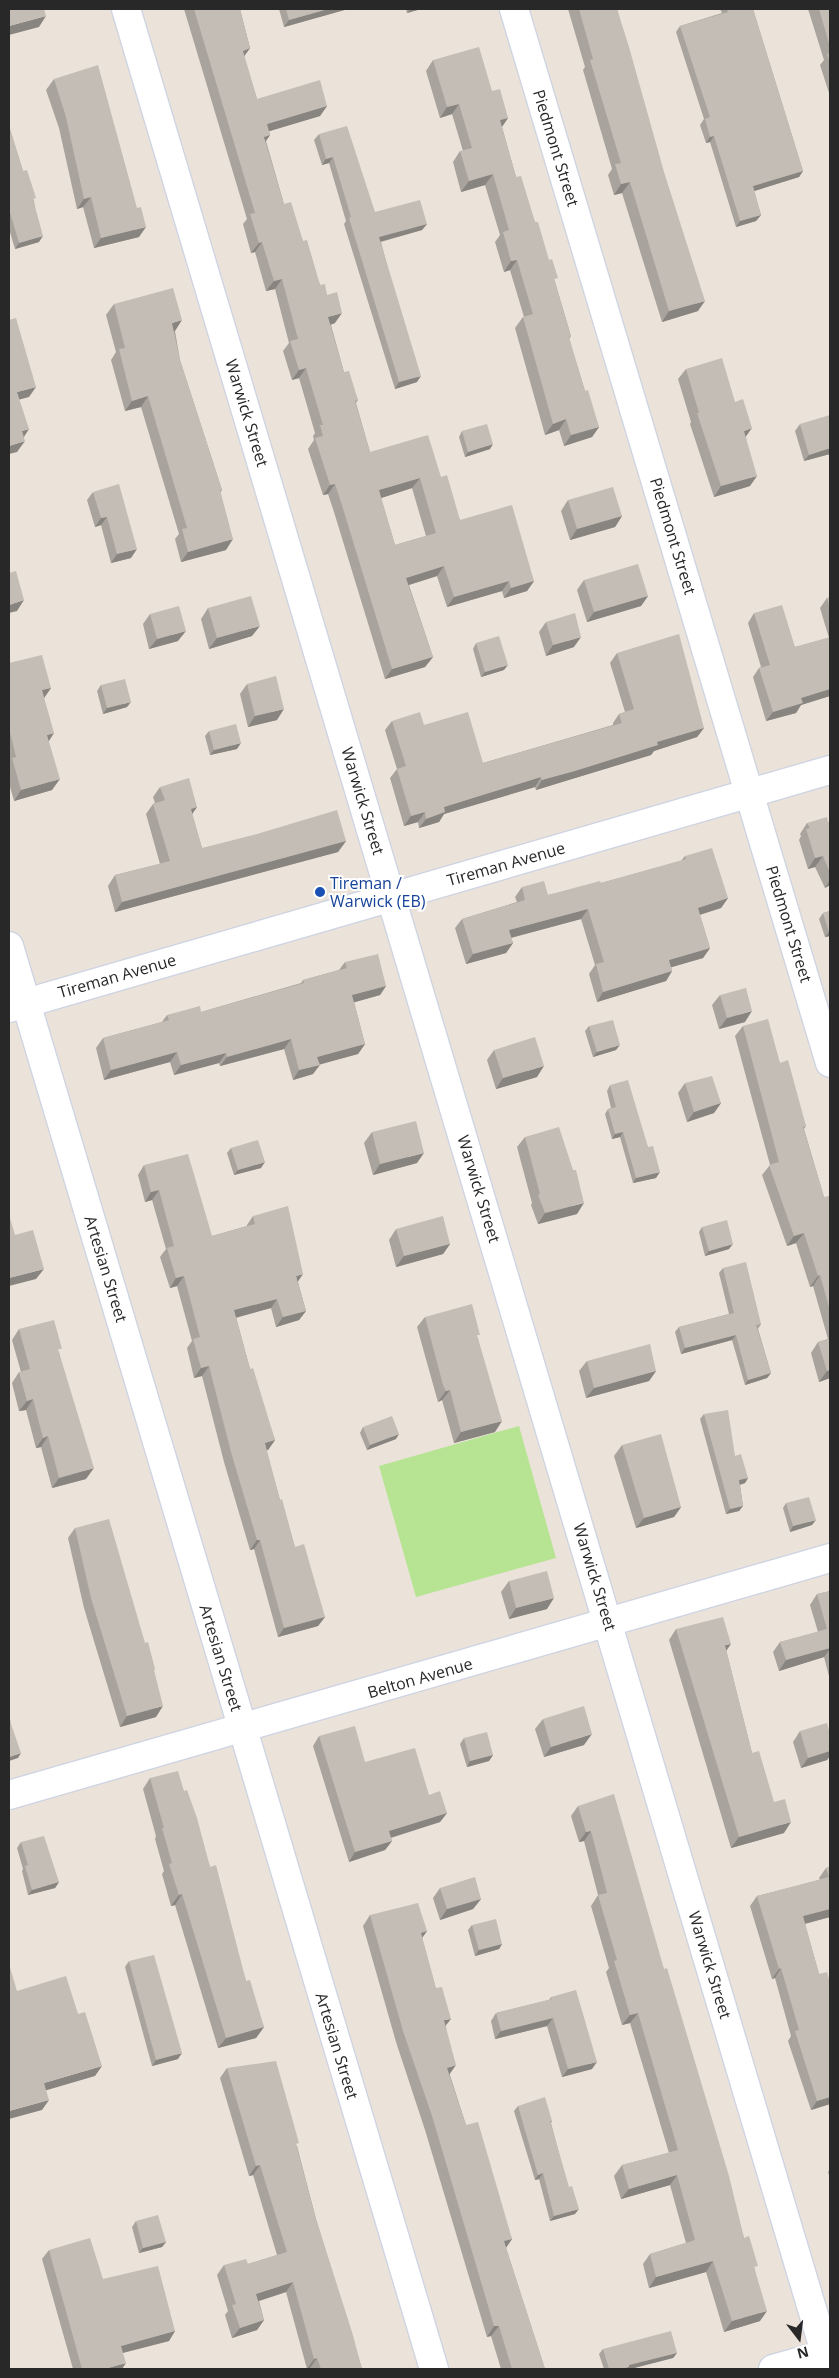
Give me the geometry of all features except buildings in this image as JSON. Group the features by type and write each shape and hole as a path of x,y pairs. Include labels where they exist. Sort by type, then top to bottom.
{"street":[{"name":"Warwick Street","path":"126,9 828,2359"},
{"name":"Piedmont Street","path":"514,9 830,1063"},
{"name":"Tireman Avenue","path":"17,1005 830,770"},
{"name":"Artesian Street","path":"9,946 17,1005 242,1728 434,2369"},
{"name":"Belton Avenue","path":"9,1795 830,1558"},
{"path":"772,2369 828,2359"}],"green space":[{"path":"519,1426 556,1558 416,1597 379,1466"}],"place":[{"name":"Tireman / Warwick (EB)","path":"320,892"}]}
